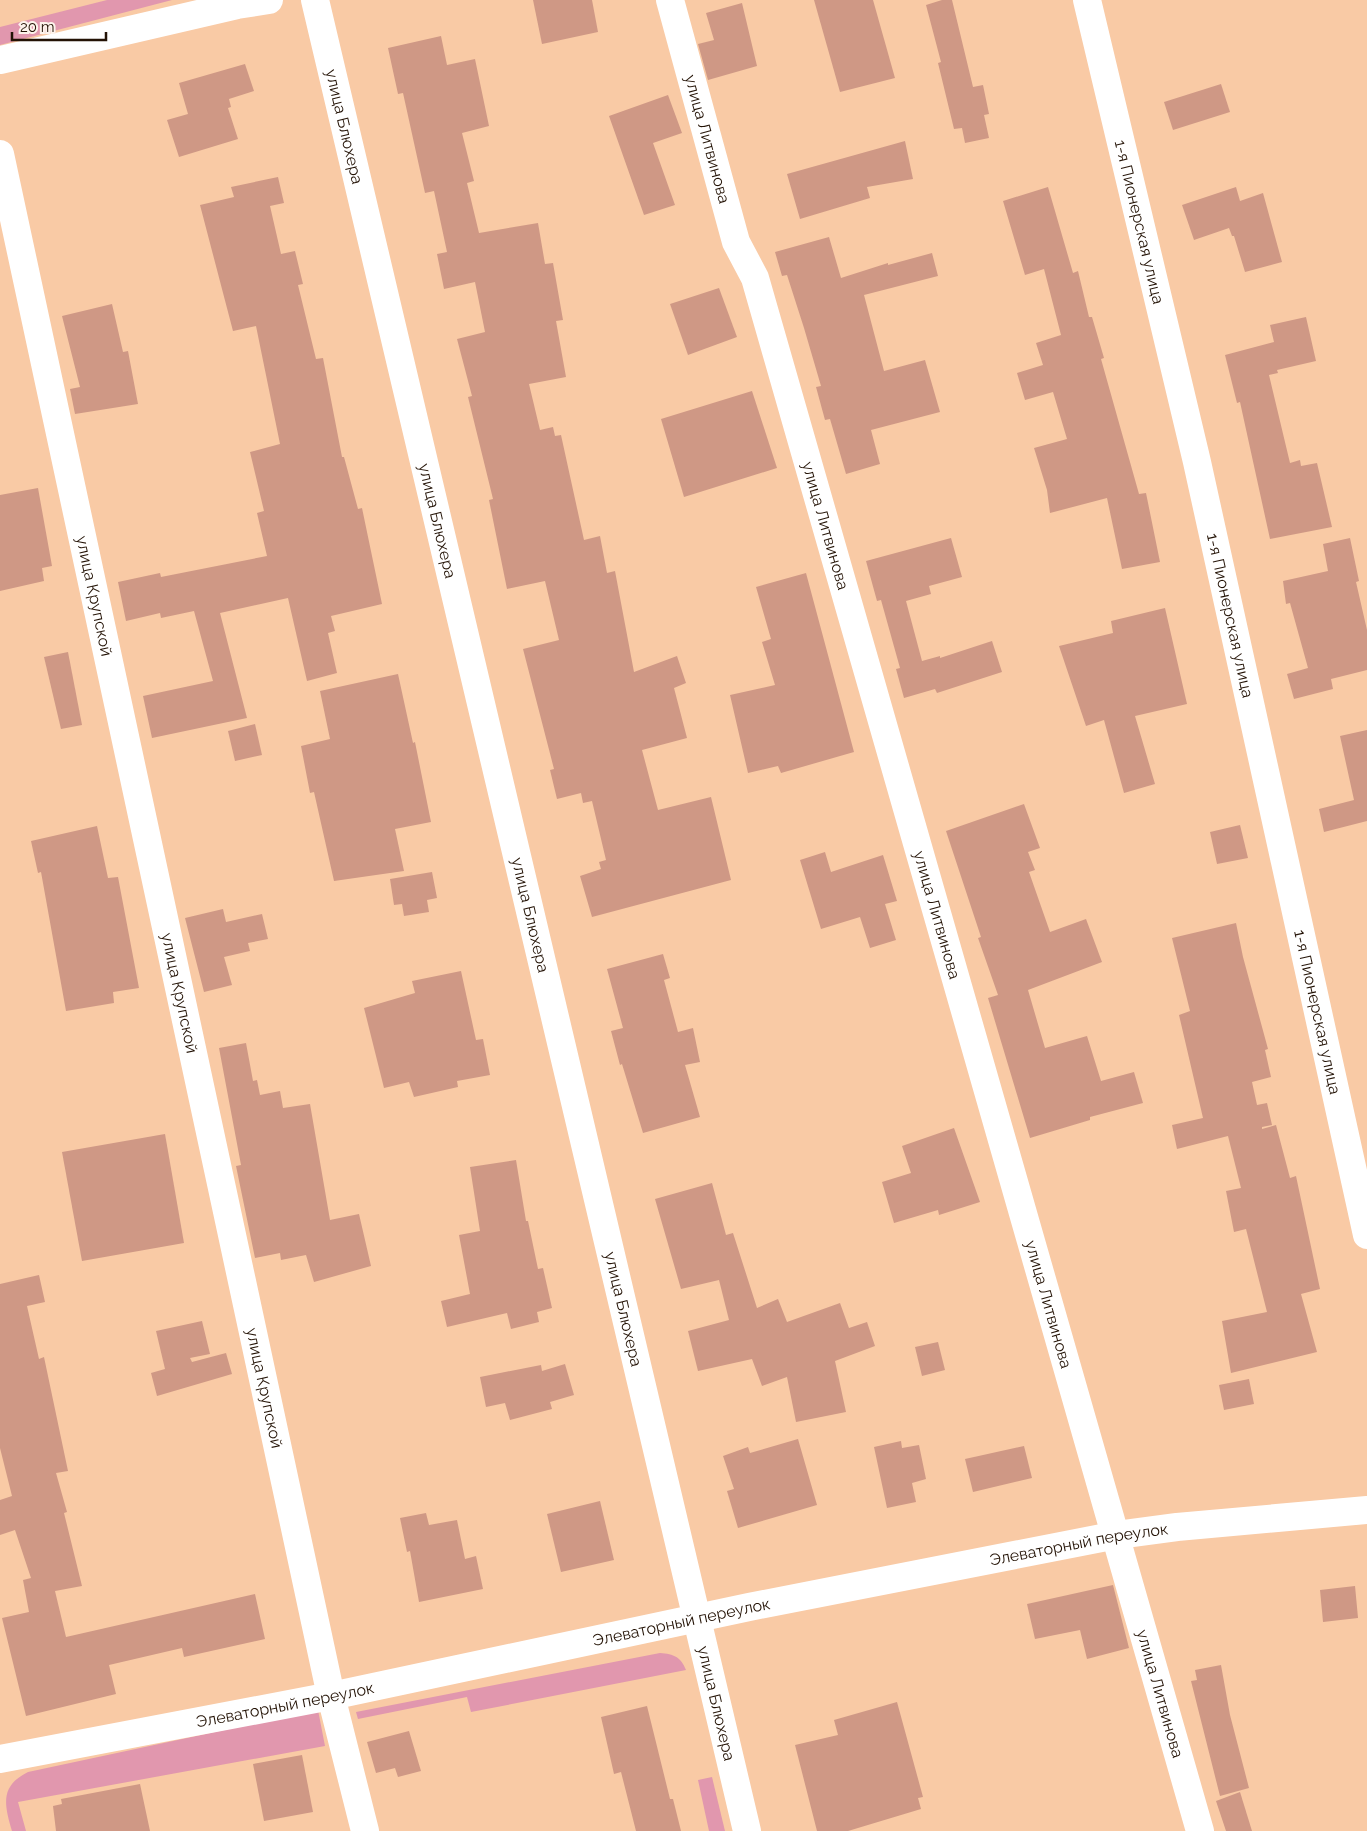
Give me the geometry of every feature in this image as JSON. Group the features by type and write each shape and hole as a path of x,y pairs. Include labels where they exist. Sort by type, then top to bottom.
{"street":[{"path":"0,60 237,5 269,0"},
{"name":"улица Блюхера","path":"315,0 747,1831"},
{"name":"улица Литвинова","path":"670,0 736,242 755,278 1200,1831"},
{"name":"1-я Пионерская улица","path":"1087,0 1197,462 1367,1235"},
{"name":"улица Крупской","path":"0,154 331,1696 365,1831"},
{"name":"Элеваторный переулок","path":"0,1759 331,1696 696,1618 1117,1536 1177,1527 1367,1510"}],"shaded area":[{"path":"107,0 172,0 0,45 0,27"},
{"path":"660,1653 676,1657 682,1662 686,1670 471,1712 467,1697 358,1719 356,1712"},
{"path":"318,1710 325,1746 18,1802 26,1831 12,1831 7,1812 6,1797 13,1783 28,1772"},
{"path":"712,1777 725,1831 709,1831 698,1780"}],"building":[{"path":"533,0 592,0 598,32 542,44"},
{"path":"814,0 873,0 895,78 840,92"},
{"path":"942,0 952,0 973,87 983,85 989,114 984,115 989,138 965,143 962,128 954,129 938,63 941,62 926,5"},
{"path":"742,3 757,66 708,80 698,44 714,40 706,13"},
{"path":"441,36 447,65 475,59 489,126 462,133 474,181 467,183 479,233 538,223 545,264 553,263 563,320 556,321 566,377 529,384 540,430 553,427 555,436 561,435 584,540 600,536 607,573 615,571 634,672 677,656 686,683 674,688 687,738 642,750 658,810 711,797 731,880 592,917 580,876 601,869 599,862 606,860 592,801 583,803 581,793 557,799 550,770 554,769 523,649 559,640 545,581 507,589 489,500 493,499 468,397 472,396 457,339 485,332 475,282 444,289 437,254 447,252 434,191 425,193 403,93 398,94 388,48"},
{"path":"245,64 254,91 229,99 231,107 228,108 238,139 179,157 167,120 188,114 179,83"},
{"path":"1221,84 1230,112 1173,130 1164,102"},
{"path":"668,95 682,133 653,143 675,205 644,215 609,116"},
{"path":"905,141 913,179 867,187 870,198 800,219 787,174"},
{"path":"278,177 284,203 270,206 281,254 295,251 303,284 298,285 316,359 323,358 342,457 344,457 358,509 362,508 382,604 331,616 335,631 328,633 337,673 307,681 288,598 220,613 247,718 152,738 143,696 213,681 194,611 161,618 160,613 126,621 118,582 160,573 161,577 267,556 257,513 264,511 250,452 280,444 256,326 233,331 200,205 234,197 231,187"},
{"path":"1048,187 1073,273 1078,271 1089,317 1092,317 1104,358 1101,359 1139,494 1146,493 1160,562 1122,569 1107,498 1050,513 1047,490 1034,448 1067,439 1053,392 1025,400 1017,373 1043,365 1036,343 1061,335 1044,269 1025,275 1003,201"},
{"path":"1236,187 1240,201 1263,193 1282,262 1245,272 1234,236 1232,236 1229,228 1194,240 1182,205"},
{"path":"829,237 841,278 888,263 888,265 932,253 938,276 864,295 884,371 925,360 940,412 871,430 880,464 846,474 830,419 825,420 816,387 821,386 804,328 787,275 782,276 775,252"},
{"path":"719,288 737,337 688,355 670,304"},
{"path":"112,304 123,352 128,351 138,404 75,414 70,389 80,387 62,316"},
{"path":"1306,317 1316,361 1277,370 1278,373 1269,375 1290,463 1300,460 1301,466 1317,463 1332,527 1270,539 1240,402 1237,403 1225,355 1274,342 1270,325"},
{"path":"752,391 777,468 684,497 661,419"},
{"path":"38,488 52,566 42,568 44,581 0,591 0,495"},
{"path":"951,538 962,577 929,586 931,594 906,601 922,661 940,656 940,658 992,641 1002,672 937,693 935,689 904,698 896,669 900,668 881,600 877,601 866,561"},
{"path":"1350,538 1359,581 1356,582 1367,630 1367,670 1331,679 1333,689 1294,699 1287,674 1308,668 1290,603 1286,604 1283,581 1328,571 1323,544"},
{"path":"806,573 854,752 781,773 778,766 748,773 730,695 775,685 762,642 771,639 756,587"},
{"path":"1165,608 1187,704 1135,716 1155,784 1124,793 1104,720 1086,726 1059,646 1113,633 1111,621"},
{"path":"68,652 82,725 61,729 44,657"},
{"path":"398,674 413,743 415,742 431,822 395,829 404,871 334,881 314,792 310,793 301,746 330,739 320,691"},
{"path":"255,724 262,755 235,761 228,731"},
{"path":"1367,730 1367,821 1324,832 1319,809 1354,800 1340,736"},
{"path":"1024,804 1040,848 1028,852 1035,870 1029,872 1050,932 1086,919 1102,962 1028,990 1045,1048 1087,1036 1101,1081 1134,1072 1143,1103 1090,1117 1090,1120 1030,1138 988,998 998,995 978,938 981,937 946,831"},
{"path":"1240,825 1248,858 1217,864 1210,832"},
{"path":"97,826 108,878 118,877 139,988 113,992 114,1003 66,1011 41,872 38,873 31,841"},
{"path":"825,852 831,872 883,855 897,901 885,904 896,940 870,948 860,917 821,929 800,860"},
{"path":"432,872 437,898 427,900 429,912 404,916 402,904 394,905 390,879"},
{"path":"223,909 226,922 262,914 268,939 248,943 250,951 224,957 232,985 204,992 185,918"},
{"path":"1236,923 1243,957 1268,1049 1265,1050 1271,1077 1252,1082 1257,1105 1267,1103 1272,1125 1262,1127 1262,1129 1276,1125 1290,1178 1296,1176 1320,1289 1301,1294 1317,1352 1231,1373 1222,1321 1267,1312 1246,1229 1234,1232 1226,1191 1241,1188 1228,1136 1177,1149 1172,1125 1203,1118 1179,1015 1190,1011 1172,938"},
{"path":"663,954 670,978 664,980 678,1032 693,1028 700,1062 685,1065 700,1117 643,1133 622,1064 620,1065 611,1031 623,1028 607,969"},
{"path":"461,971 476,1040 483,1039 490,1075 457,1081 458,1087 414,1097 409,1082 384,1088 364,1008 415,993 412,981"},
{"path":"246,1043 253,1081 257,1080 260,1095 280,1091 283,1108 310,1104 330,1220 359,1214 371,1266 314,1282 306,1255 281,1260 280,1253 255,1258 236,1166 241,1165 219,1048"},
{"path":"954,1128 980,1202 939,1215 938,1210 894,1223 882,1182 911,1173 902,1146"},
{"path":"165,1134 184,1243 82,1261 62,1152"},
{"path":"516,1160 526,1221 528,1221 538,1269 543,1268 552,1308 537,1312 539,1322 511,1329 507,1313 447,1327 441,1301 470,1294 459,1235 480,1231 470,1167"},
{"path":"712,1183 726,1235 733,1233 757,1308 778,1299 787,1322 840,1303 849,1328 867,1322 875,1346 835,1361 846,1412 796,1422 787,1377 762,1386 752,1359 698,1371 688,1331 729,1320 719,1280 681,1289 655,1199"},
{"path":"39,1275 45,1302 27,1306 39,1359 44,1357 68,1471 56,1473 67,1512 64,1513 82,1586 55,1591 66,1637 255,1594 265,1639 184,1657 182,1648 109,1665 116,1694 26,1716 2,1618 29,1612 23,1580 31,1578 15,1530 0,1535 0,1500 12,1496 0,1448 0,1284"},
{"path":"202,1321 210,1354 190,1358 192,1362 226,1353 232,1374 157,1396 151,1373 165,1369 156,1331"},
{"path":"938,1342 945,1370 922,1376 915,1347"},
{"path":"565,1364 574,1395 550,1402 552,1409 510,1420 505,1403 486,1407 480,1377 541,1365 542,1371"},
{"path":"1249,1379 1254,1404 1224,1410 1219,1385"},
{"path":"798,1439 817,1505 738,1528 727,1491 734,1489 723,1456 748,1447 750,1453"},
{"path":"901,1441 902,1448 919,1445 926,1479 912,1483 916,1502 887,1508 874,1447"},
{"path":"1024,1446 1032,1478 973,1492 965,1459"},
{"path":"600,1501 614,1560 561,1572 547,1514"},
{"path":"426,1513 429,1525 457,1520 465,1559 476,1556 483,1589 419,1602 410,1551 407,1552 400,1518"},
{"path":"1113,1585 1129,1648 1087,1659 1080,1630 1035,1639 1027,1604"},
{"path":"1355,1586 1358,1618 1323,1622 1320,1590"},
{"path":"1221,1665 1230,1715 1249,1788 1220,1796 1191,1681 1197,1680 1195,1670"},
{"path":"897,1702 923,1797 918,1798 921,1809 848,1831 817,1831 795,1745 838,1735 834,1720"},
{"path":"647,1706 670,1799 673,1799 681,1831 636,1831 621,1772 614,1774 601,1717"},
{"path":"409,1731 421,1771 398,1777 395,1768 376,1773 367,1742"},
{"path":"302,1755 313,1812 264,1821 253,1764"},
{"path":"140,1784 150,1831 56,1831 53,1806 62,1804 61,1799"},
{"path":"1240,1792 1252,1831 1226,1831 1216,1801"}]}
